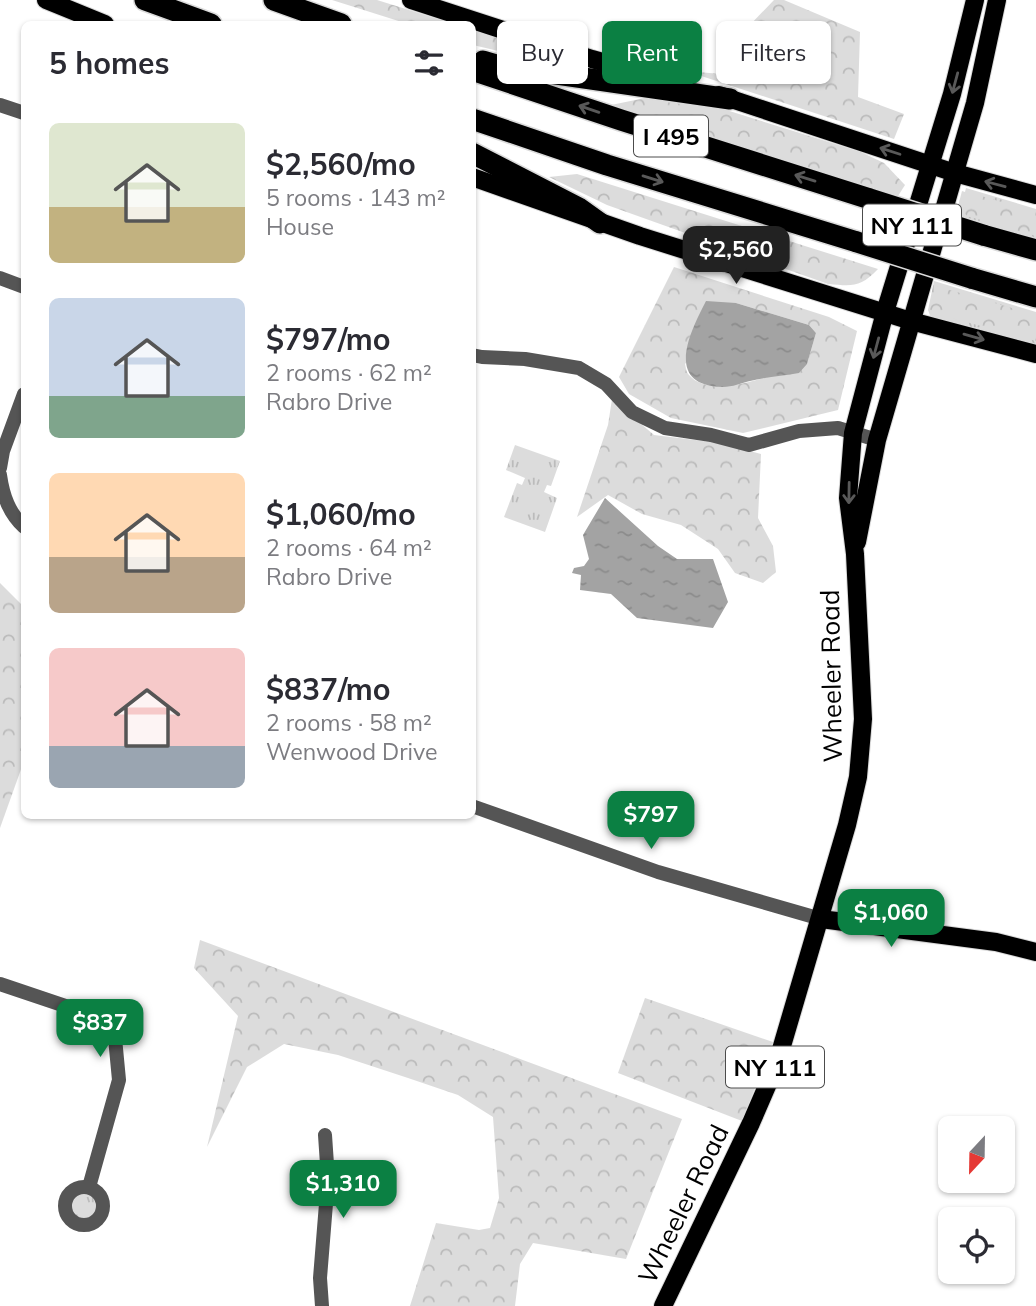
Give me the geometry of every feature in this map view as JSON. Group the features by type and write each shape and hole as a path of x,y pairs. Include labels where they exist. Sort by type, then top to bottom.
{"highway":[{"path":"145,0 203,21"},
{"path":"274,0 333,21"},
{"path":"476,59 500,66 730,99"},
{"name":"I 495","path":"476,71 621,120 1036,250"},
{"name":"I 495","path":"476,120 607,165 1036,297"},
{"path":"476,155 579,208 600,223"}],"main road":[{"path":"46,0 98,21"},
{"path":"411,0 475,21"},
{"name":"Wheeler Road","path":"855,554 877,440 975,103 997,0"},
{"name":"NY 111","path":"975,103 1003,0"},
{"name":"Wheeler Road","path":"670,1304 777,1063 847,825 858,777 863,719 855,554 848,498 853,433 885,312 976,6"},
{"path":"476,21 592,59 730,99 955,173 1036,195"},
{"path":"476,178 600,223 911,321 1036,354"},
{"path":"821,919 996,943 1036,952"}],"street":[{"path":"0,104 21,112"},
{"path":"0,278 21,286"},
{"path":"476,356 579,368 606,384 632,412 665,428 711,435 749,445 799,431 838,428 877,440"},
{"path":"0,468 2,450 21,402"},
{"path":"0,475 3,494 21,523"},
{"path":"476,807 657,872 821,919"},
{"path":"0,984 83,1012 115,1038 119,1080 89,1186"},
{"path":"322,1306 321,1265 328,1179 325,1135"}],"green space":[{"path":"332,0 377,0 444,21 398,21"},
{"path":"774,0 784,0 860,32 858,97 904,114 894,139 726,84 831,84 831,21 754,21"},
{"path":"476,31 497,38 497,51 476,46"},
{"path":"702,72 716,74 716,81 702,76"},
{"path":"650,97 723,109 861,152 884,163 905,185 898,196 611,105"},
{"path":"577,174 878,269 861,283 828,284 607,205 549,177"},
{"path":"966,188 1036,209 1036,239 955,218 962,191 965,192"},
{"path":"971,193 1036,212 1036,236 967,216 962,210 963,200"},
{"path":"674,267 829,317 857,331 838,410 743,433 671,418 629,394 619,377","holes":["736,303 809,325 816,333 807,364 746,383 713,386 700,383 687,371 685,364"]},
{"path":"934,281 1036,312 1036,348 931,318 928,310"},
{"path":"936,286 1036,315 1036,341 929,312"},
{"path":"612,399 654,435 720,443 761,454 758,518 773,546 776,572 763,583 735,573 718,549 681,525 642,514 608,495 577,517 608,425"},
{"path":"515,445 560,461 551,486 547,485 544,492 557,498 545,532 504,517 517,483 522,485 525,478 506,470"},
{"path":"0,583 21,604 21,769 0,828"},
{"path":"200,940 682,1119 626,1259 533,1243 520,1264 515,1306 410,1306 436,1223 479,1230 490,1228 499,1198 493,1117 458,1095 338,1055 284,1044 247,1067 207,1147 238,1016 194,968"},
{"path":"645,998 773,1042 742,1121 618,1073"},
{"path":"84,1190 95,1195 100,1206 95,1217 84,1222 73,1217 68,1206 73,1195"}],"water":[{"path":"706,301 736,303 809,325 816,333 807,364 799,373 726,387 704,384 693,378 687,368 686,355 693,327"},
{"path":"605,498 658,546 677,559 713,559 728,602 713,628 637,618 611,594 580,590 581,575 572,573 574,568 584,566 589,559 583,535"}]}
